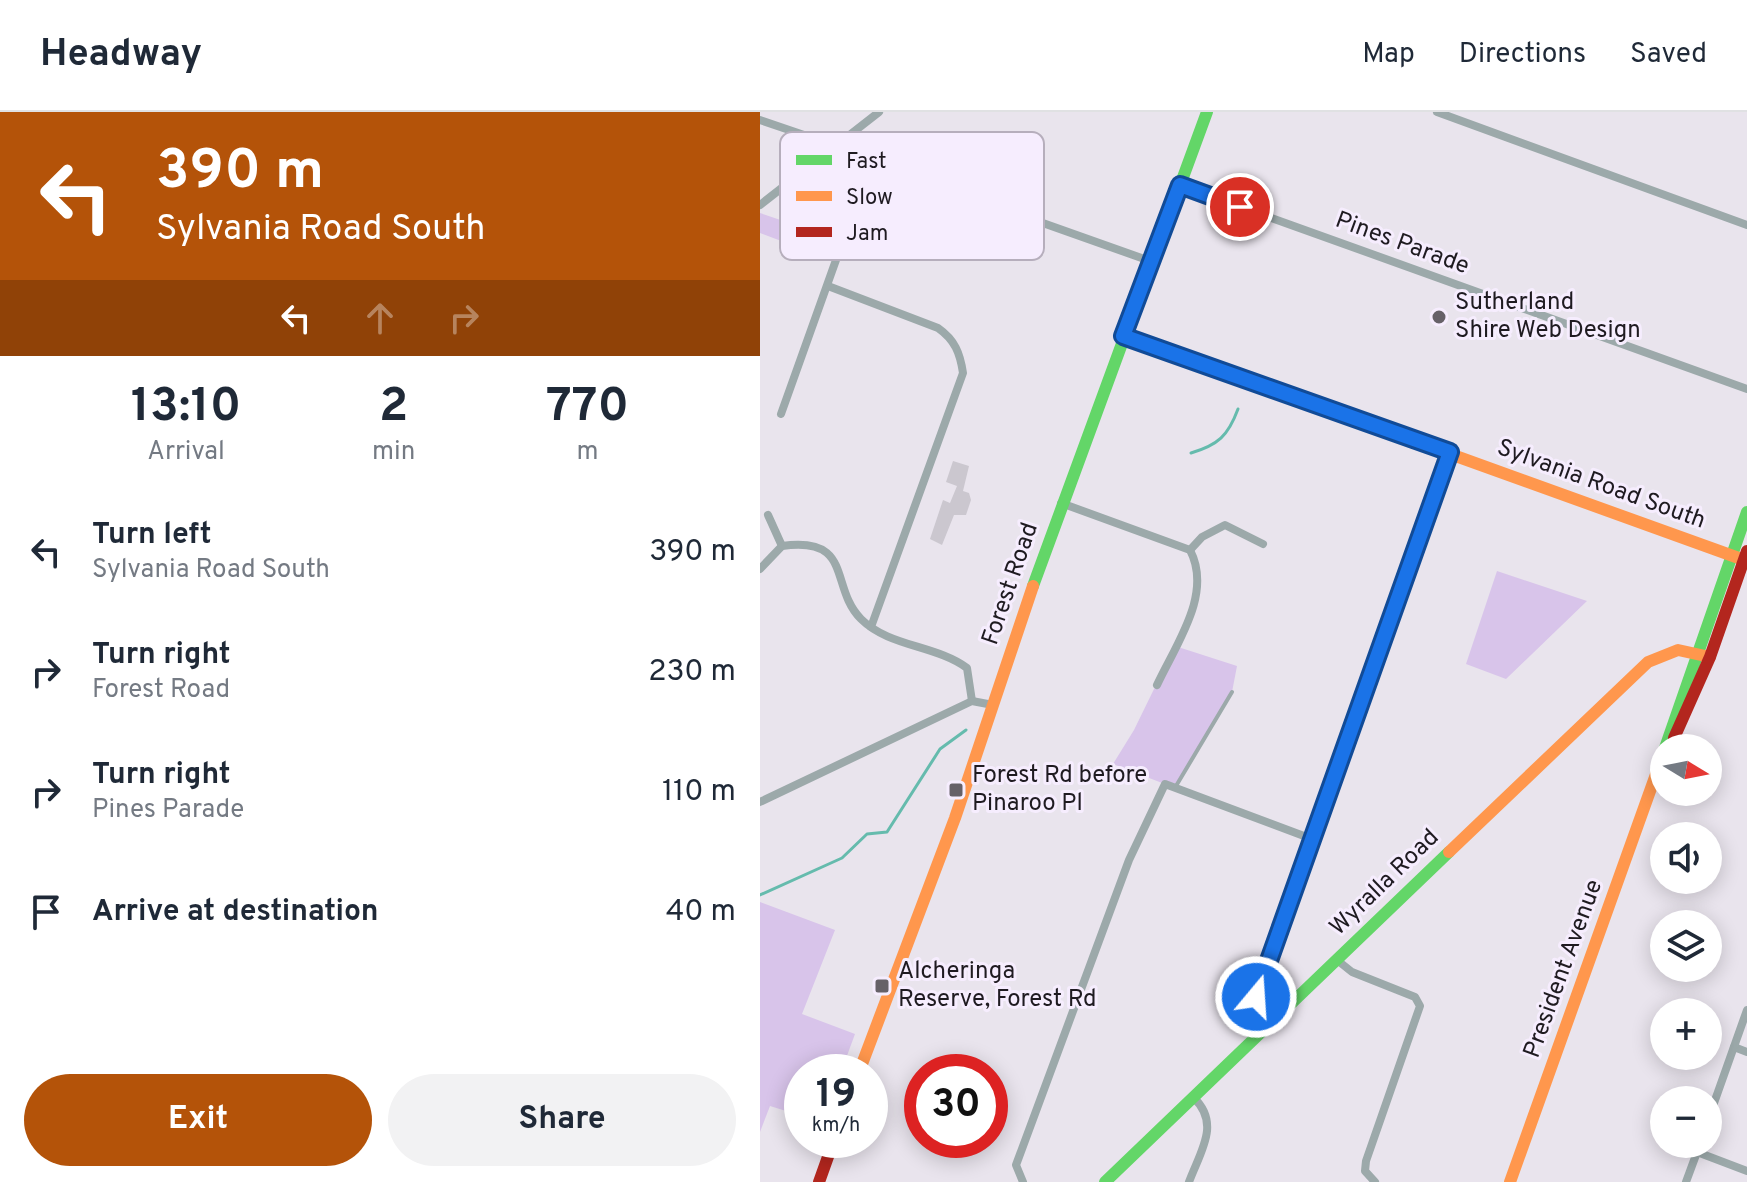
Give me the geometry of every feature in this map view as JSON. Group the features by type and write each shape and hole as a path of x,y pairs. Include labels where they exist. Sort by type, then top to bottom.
{"street":[{"path":"853,132 879,112"},
{"name":"Forest Road","path":"866,1054 955,818 1061,503 1207,112"},
{"path":"1437,112 1747,225"},
{"path":"760,120 795,132"},
{"name":"Pines Parade","path":"1180,185 1747,389"},
{"path":"760,205 780,189"},
{"path":"1044,223 1150,261"},
{"path":"781,414 837,260"},
{"path":"828,286 949,335 961,359 963,373 871,627"},
{"name":"Sylvania Road South","path":"1123,336 1730,556 1746,557"},
{"path":"1272,1023 1259,1005 1257,990 1450,452"},
{"path":"1061,503 1190,550 1198,565 1200,583 1191,612 1157,685"},
{"name":"President Avenue","path":"1671,734 1696,651 1747,512"},
{"path":"768,515 782,546"},
{"path":"1190,550 1202,537 1225,525 1263,544"},
{"path":"760,569 782,546 815,546 832,558 843,576 848,600 871,627 958,661 967,668 971,678 972,701"},
{"name":"President Avenue","path":"1673,734 1710,657 1746,557"},
{"name":"Wyralla Road","path":"1105,1182 1648,662 1665,650 1696,651 1710,657"},
{"path":"760,802 972,701 993,705"},
{"path":"1023,1182 1016,1165 1129,860 1165,784 1312,839"},
{"name":"President Avenue","path":"1510,1182 1650,798"},
{"path":"1337,960 1352,972 1415,997 1420,1006 1366,1161 1365,1171 1375,1182"},
{"path":"1720,1086 1747,1010"},
{"path":"1734,1047 1747,1052"},
{"path":"1189,1182 1209,1122 1204,1108 1194,1098"},
{"path":"819,1182 828,1158"},
{"path":"1686,1182 1694,1158"},
{"path":"1719,1158 1747,1171"}],"lane":[{"path":"1175,788 1232,692"}],"shaded area":[{"path":"760,213 780,220 780,241 760,233"},
{"path":"1497,571 1587,601 1506,679 1466,664"},
{"path":"1175,646 1237,666 1232,692 1175,788 1113,764 1134,730"},
{"path":"760,902 835,930 802,1014 855,1034 848,1054 784,1054 784,1110 770,1106 760,1132"}],"building":[{"path":"953,461 969,466 963,491 969,493 971,500 966,515 954,515 942,545 930,539 943,500 950,503 957,486 946,482"}],"waterway":[{"path":"1191,453 1221,438 1238,409"},
{"path":"760,895 842,858 867,834 887,832 940,749 966,730"}],"traffic: fast":[{"path":"1033,586 1207,112"},
{"path":"1670,734 1747,512"},
{"path":"1105,1182 1449,852"}],"traffic: slow":[{"path":"1403,437 1747,561"},
{"path":"866,1054 955,818 1033,586"},
{"path":"1449,852 1648,662 1678,650 1710,657"},
{"path":"1510,1182 1650,791"}],"traffic: jam":[{"path":"1123,336 1403,437"},
{"path":"1676,734 1710,657 1747,551"},
{"path":"819,1182 828,1158"}],"place":[{"name":"Sutherland Shire Web Design","path":"1439,317"},
{"name":"Forest Rd before Pinaroo Pl","path":"956,790"},
{"name":"Alcheringa Reserve, Forest Rd","path":"882,986"}],"route":[{"path":"1240,207 1180,185 1123,336 1450,452 1256,997"}]}
